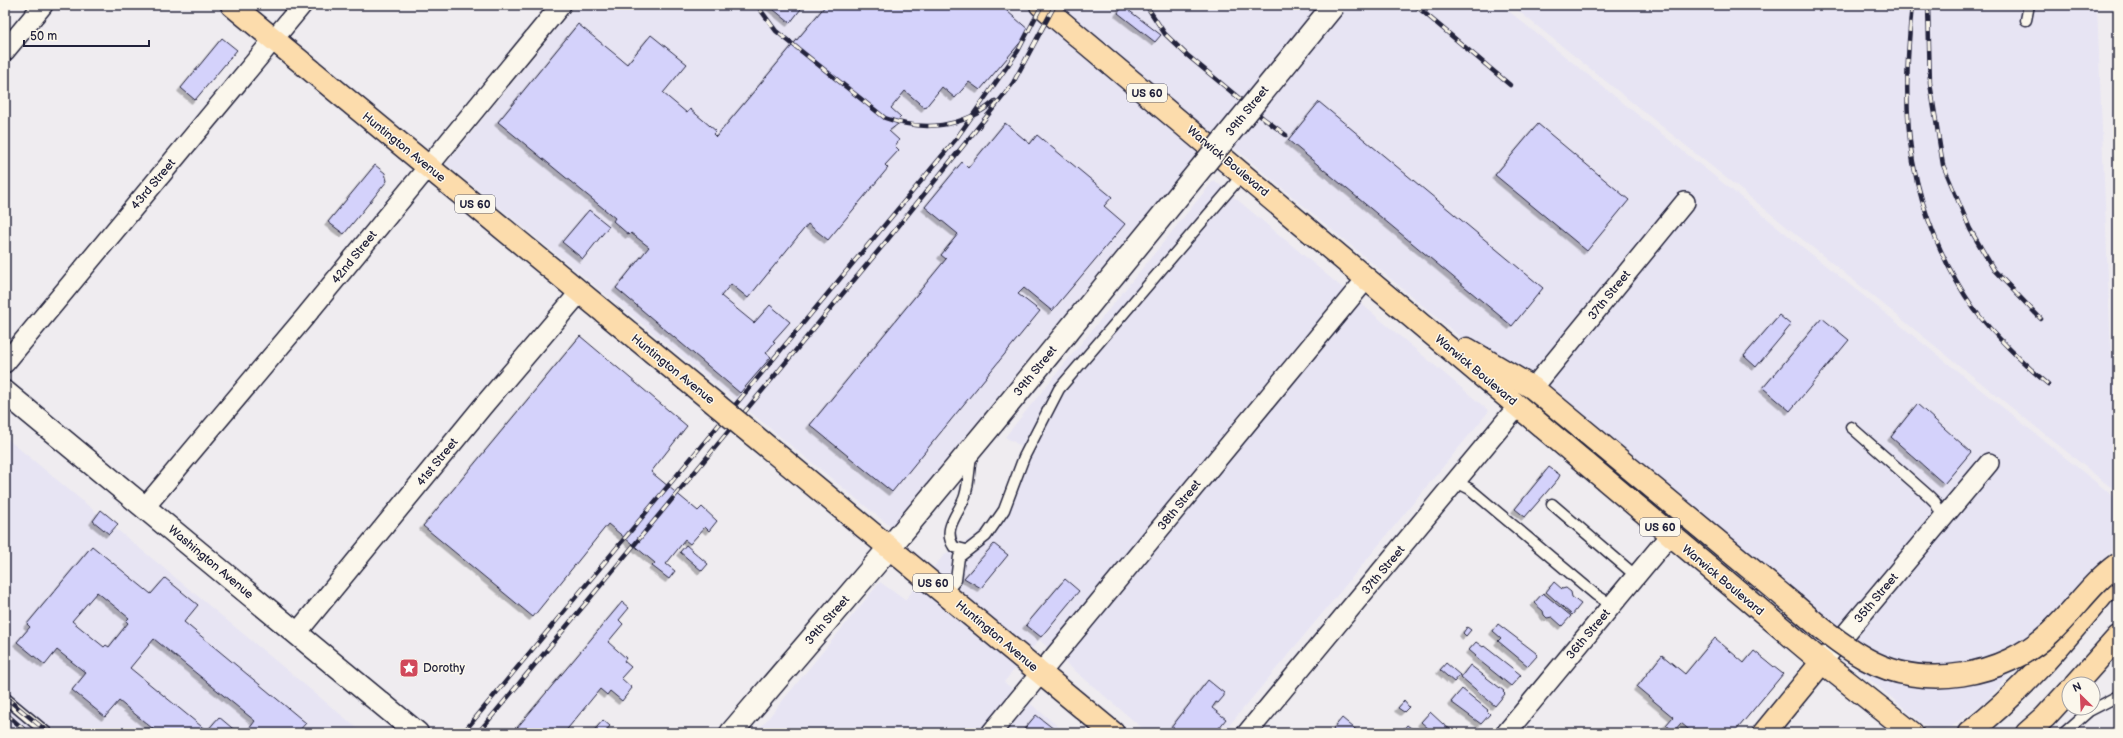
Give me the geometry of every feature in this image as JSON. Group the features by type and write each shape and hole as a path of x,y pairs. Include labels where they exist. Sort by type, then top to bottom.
{"main road":[{"name":"Huntington Avenue","path":"232,5 890,547 1113,733"},
{"name":"Warwick Boulevard","path":"1042,5 1670,535 1822,662 1912,733"},
{"path":"1412,316 1533,388 1844,646 1867,660 1896,670 1916,674 1955,675 1992,667 2015,658 2033,646 2063,619 2102,575 2118,564"},
{"path":"1969,733 1988,719 2036,670 2118,576"},
{"path":"2083,676 2118,637"},
{"name":"35th Street","path":"1764,733 1822,662"},
{"path":"2027,733 2061,700"}],"street":[{"path":"5,51 43,5"},
{"name":"43rd Street","path":"5,362 302,5"},
{"name":"42nd Street","path":"145,508 309,312 561,5"},
{"name":"39th Street","path":"731,733 890,547 993,423 1334,5"},
{"name":"37th Street","path":"1533,388 1685,202"},
{"name":"38th Street","path":"991,733 1367,278"},
{"name":"41st Street","path":"296,634 470,422 580,292"},
{"name":"Washington Avenue","path":"5,392 417,733"},
{"name":"37th Street","path":"1247,733 1518,406"},
{"name":"35th Street","path":"1822,662 1989,463"},
{"name":"36th Street","path":"1506,733 1670,535"}],"lane":[{"path":"2026,20 2029,5"},
{"path":"945,593 956,580 959,557 966,550 986,536 1004,510 1024,457 1059,389 1243,174"},
{"path":"1851,427 1929,496 1935,502 1943,518"},
{"path":"966,550 954,547 949,537 954,516 962,504 966,491 972,448"},
{"path":"1456,482 1470,489 1596,595 1612,605"},
{"path":"1552,504 1636,576"},
{"path":"2064,733 2088,711 2118,696"},
{"path":"5,698 47,733"}],"shaded area":[{"path":"576,5 1501,5 2118,500 2118,542 1986,702 1943,733 1934,733 1215,132 891,527 446,164"},
{"path":"1511,5 2097,5 2111,354 2118,360 2118,493"},
{"path":"1214,180 1489,411 1326,609 1223,733 1148,733 1039,640 1004,682 1066,733 756,733 880,582 905,600 945,554 972,538 992,520 1005,491 1021,446 1005,437"},
{"path":"5,437 183,584 363,733 5,733"}],"building":[{"path":"768,5 804,5 790,23"},
{"path":"826,5 1000,5 1030,31 980,90 969,82 955,98 942,87 925,108 905,91 891,108 901,117 896,122 898,124 889,131 899,140 895,146 899,150 885,165 888,168 828,240 808,224 748,298 731,284 721,296 754,323 770,305 790,322 773,341 775,342 766,353 771,357 740,393 616,288 649,247 631,233 629,235 613,221 615,218 498,122 578,24 627,64 651,35 687,64 663,93 687,113 690,109 716,131 713,134 716,137"},
{"path":"1123,6 1161,35 1155,42 1118,13"},
{"path":"222,38 237,50 195,100 181,88"},
{"path":"1319,102 1543,288 1512,326 1288,140"},
{"path":"1005,123 1030,144 1037,135 1112,197 1104,206 1125,224 1052,311 1024,288 1018,294 1040,311 892,492 810,425 946,259 941,255 958,234 925,207 962,162 968,168"},
{"path":"1538,124 1629,200 1587,251 1495,175"},
{"path":"375,165 385,173 387,181 344,234 328,222"},
{"path":"589,210 609,226 583,259 562,242"},
{"path":"1779,315 1791,325 1756,367 1744,356"},
{"path":"1822,318 1849,340 1790,411 1763,388"},
{"path":"580,336 687,426 651,472 698,511 702,507 717,521 709,531 705,527 690,544 685,540 666,564 675,571 669,579 652,566 655,563 608,524 533,617 423,526"},
{"path":"1917,404 1971,452 1944,484 1891,437"},
{"path":"1549,467 1560,475 1525,517 1515,509"},
{"path":"101,510 118,524 109,534 93,521"},
{"path":"994,544 1008,555 981,588 964,578"},
{"path":"686,545 708,564 702,571 680,552"},
{"path":"92,546 151,594 165,578 198,605 184,622 306,723 297,733 246,733 255,721 154,639 130,668 207,731 219,717 238,733 158,733 119,701 105,717 72,690 86,673 57,650 45,665 17,642 30,627 27,624","holes":["97,592 129,618 126,621 128,623 109,647 106,645 104,647 72,621"]},
{"path":"1065,579 1079,591 1041,637 1026,625"},
{"path":"1554,582 1562,589 1566,588 1571,592 1572,597 1581,604 1572,615 1546,592"},
{"path":"1543,593 1571,616 1562,626 1552,617 1547,618 1543,611 1534,603"},
{"path":"622,602 629,608 619,620 623,624 608,642 626,658 624,661 631,667 621,678 632,688 622,701 610,691 607,695 600,689 564,733 521,733 516,729"},
{"path":"1498,624 1536,653 1537,656 1528,666 1498,641 1501,638 1493,631"},
{"path":"1467,627 1471,630 1466,636 1463,633"},
{"path":"1715,638 1744,663 1754,651 1783,674 1734,733 1693,733 1681,723 1674,731 1666,725 1673,717 1637,687 1662,655 1685,674"},
{"path":"1476,642 1483,647 1484,646 1521,675 1511,686 1475,657 1476,656 1469,650"},
{"path":"1446,663 1460,675 1454,682 1440,670"},
{"path":"1470,665 1504,691 1503,692 1505,694 1495,706 1461,677"},
{"path":"1208,680 1224,693 1224,696 1218,703 1216,702 1212,708 1226,719 1215,733 1167,733"},
{"path":"1462,689 1488,710 1487,711 1490,714 1481,724 1451,702"},
{"path":"1404,701 1409,707 1404,712 1398,708"},
{"path":"1430,712 1444,725 1456,733 1428,733 1427,732 1429,729 1421,722"},
{"path":"1036,715 1059,733 1021,733"},
{"path":"1342,718 1360,733 1336,733 1333,729"},
{"path":"603,720 610,726 604,733 592,733"},
{"path":"1407,725 1415,731 1413,733 1400,733"}],"railway":[{"path":"757,5 776,31 885,118 914,125 942,125 970,117 995,101"},
{"path":"463,733 956,139 1018,51 1042,5"},
{"path":"478,733 884,244 1004,95 1013,83 1055,5"},
{"path":"1146,5 1165,34 1187,55 1263,118 1286,135"},
{"path":"1415,5 1510,85"},
{"path":"1912,5 1907,84 1908,123 1913,162 1928,220 1953,275 1974,309 2009,348 2048,384"},
{"path":"1928,5 1930,83 1943,165 1970,229 1994,270 2041,319"},
{"path":"5,697 49,733"},
{"path":"5,713 28,733"}],"place":[{"name":"Dorothy","path":"409,668"}]}
